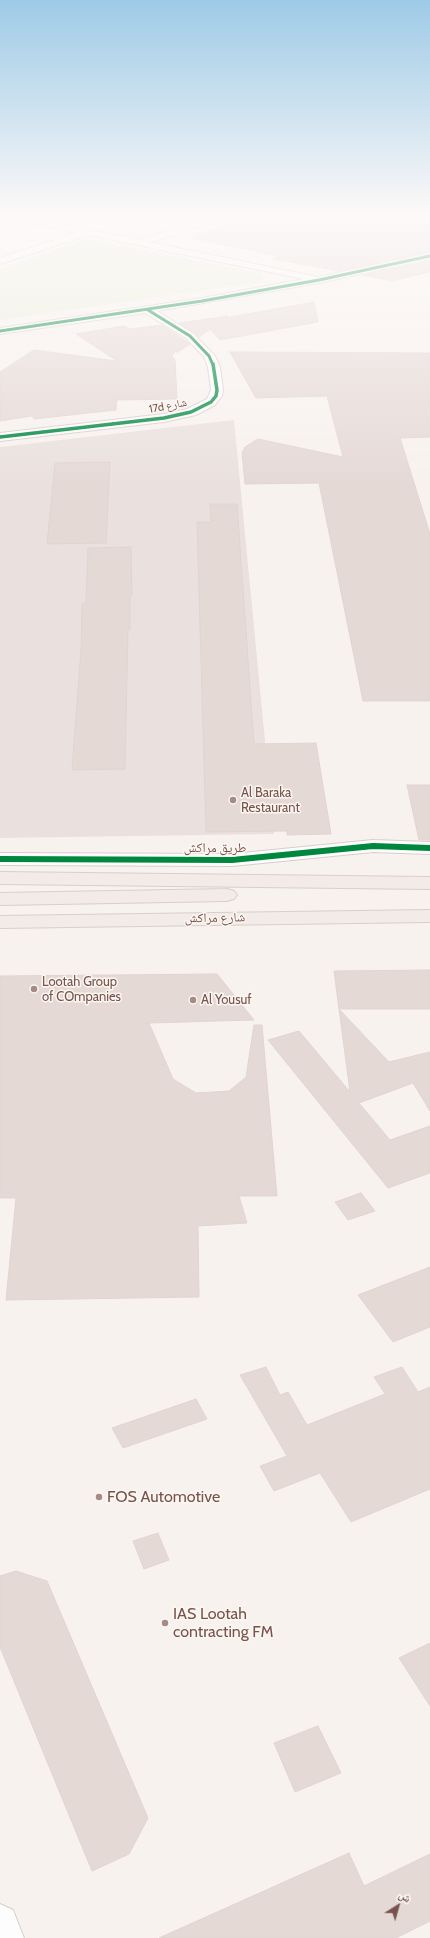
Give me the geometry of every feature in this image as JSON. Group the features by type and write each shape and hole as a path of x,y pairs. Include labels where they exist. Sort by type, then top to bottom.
{"main road":[{"path":"0,878 430,883"},
{"path":"0,899 226,895 261,889 286,881"},
{"name":"شارع مراكش","path":"0,922 430,916"}],"street":[{"path":"0,331 174,305"},
{"name":"17d شارع","path":"0,437 172,417 202,408 211,402 216,396 217,390 214,366 209,356 190,336 148,310"},
{"name":"طريق مراكش","path":"0,859 232,860 366,847 430,848"},
{"path":"0,1923 5,1938"}],"shaded area":[{"path":"234,420 274,834 0,838 0,447"}],"green space":[{"path":"0,305 100,305 0,320"}],"building":[{"path":"295,305 315,305 318,322 220,340 210,329 199,337 179,323 228,316 225,318"},
{"path":"162,325 190,344 178,352 174,352 172,356 175,360 177,399 117,400 116,410 34,419 32,416 0,421 0,372 34,350 117,361 76,334 124,326 130,329"},
{"path":"230,352 430,353 430,437 400,438 430,534 430,701 363,701 319,483 245,484 242,453 245,447 258,439 343,457 327,396 256,398"},
{"path":"110,462 106,543 47,544 55,463"},
{"path":"210,504 237,504 254,744 316,743 331,834 287,835 287,831 206,832 197,522 211,522"},
{"path":"131,547 132,596 130,596 130,630 128,630 125,769 72,770 81,650 82,603 86,603 88,548"},
{"path":"407,785 430,785 430,840 419,840"},
{"path":"430,970 430,1009 339,1009 334,971"},
{"path":"217,974 254,1020 149,1023 173,1079 196,1093 229,1091 246,1077 254,1025 262,1025 277,1196 239,1196 247,1223 198,1226 199,1297 6,1300 16,1198 0,1198 0,976"},
{"path":"339,1009 389,1062 430,1052 430,1111 413,1083 359,1103 390,1140 430,1126 430,1173 388,1188 268,1040 299,1031 350,1092"},
{"path":"361,1193 375,1211 348,1220 335,1202"},
{"path":"430,1267 430,1327 393,1342 358,1295"},
{"path":"266,1367 280,1395 288,1392 307,1425 385,1394 374,1377 402,1367 418,1392 430,1387 430,1489 351,1522 320,1473 274,1491 260,1466 287,1456 240,1375"},
{"path":"196,1399 207,1419 123,1448 112,1428"},
{"path":"158,1533 169,1560 144,1569 133,1541"},
{"path":"16,1571 47,1581 148,1818 129,1854 92,1871 0,1647 0,1576"},
{"path":"430,1643 430,1706 399,1658"},
{"path":"318,1726 341,1773 295,1792 274,1743"},
{"path":"349,1853 364,1886 430,1854 430,1921 396,1938 159,1938"}],"cycle path":[{"path":"0,331 172,305"},
{"path":"0,437 164,418 191,412 211,402 216,396 217,390 214,367 209,356 190,336 148,310"},
{"path":"0,859 232,860 373,846 430,848"}],"place":[{"name":"Al Baraka Restaurant","path":"233,800"},
{"name":"Lootah Group of COmpanies","path":"34,989"},
{"name":"Al Yousuf","path":"193,1000"},
{"name":"FOS Automotive","path":"99,1497"},
{"name":"IAS Lootah contracting FM","path":"165,1623"}]}
